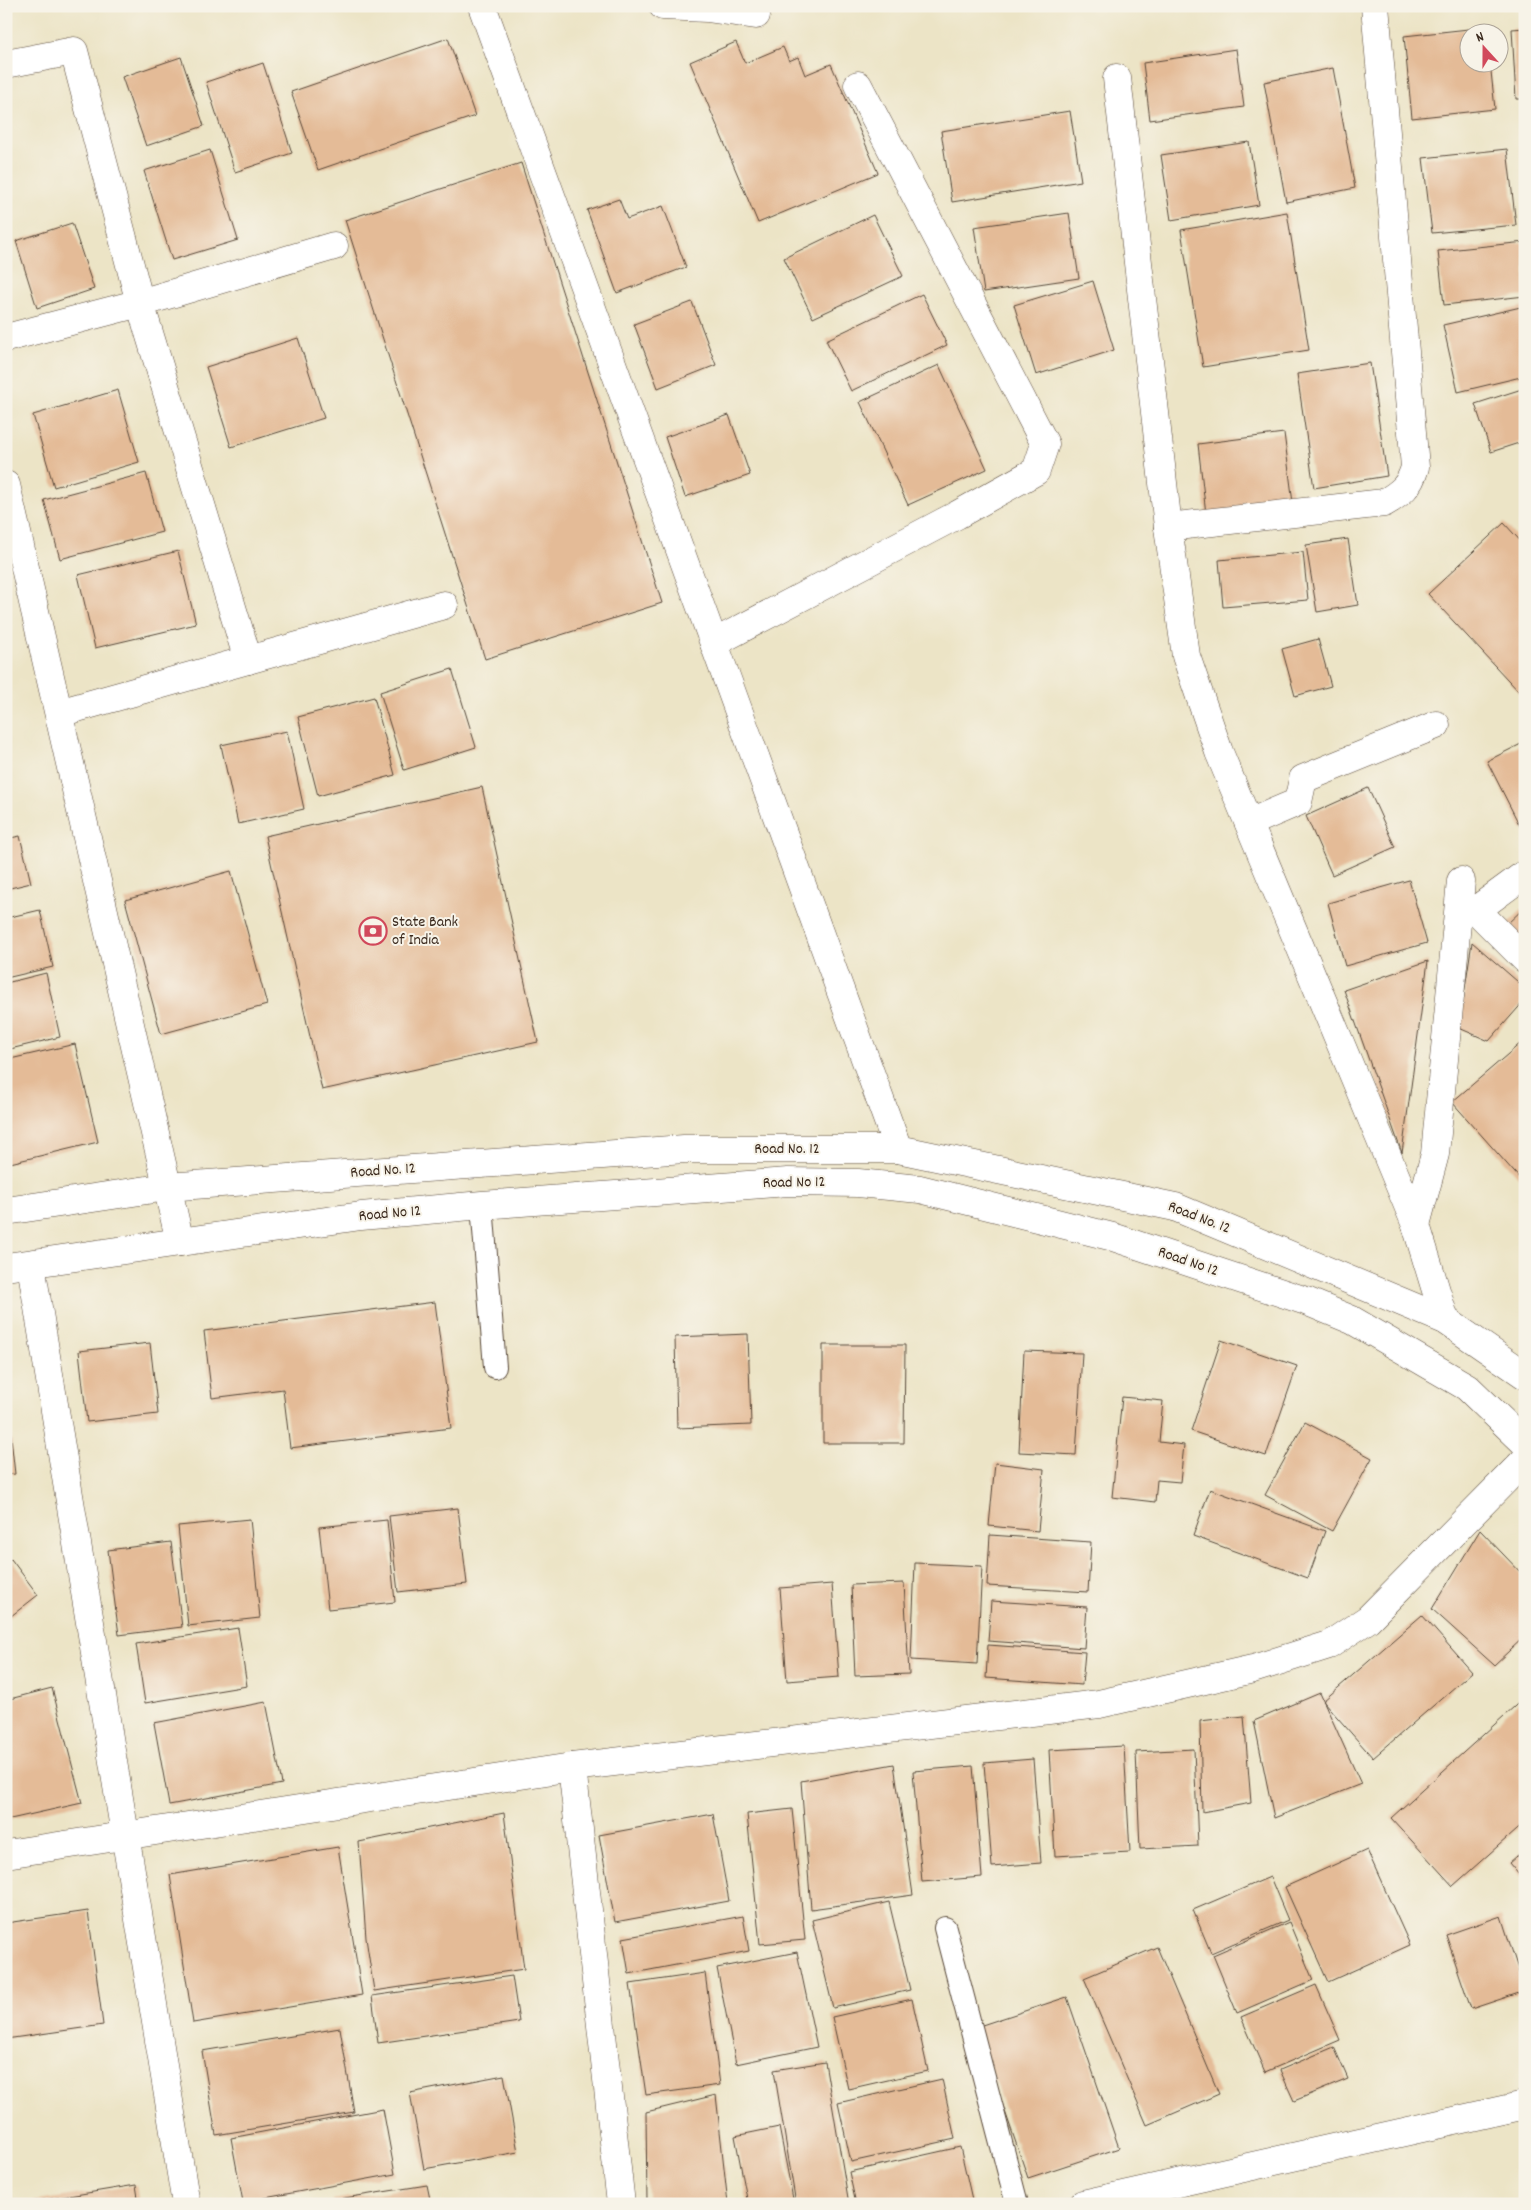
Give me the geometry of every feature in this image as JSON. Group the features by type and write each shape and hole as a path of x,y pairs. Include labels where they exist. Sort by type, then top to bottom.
{"street":[{"path":"482,6 898,1149"},
{"path":"663,6 707,8 756,16"},
{"path":"1168,527 1384,503 1400,494 1412,481 1415,467 1375,6"},
{"path":"6,64 74,51 140,303 248,660"},
{"path":"1117,78 1168,527 1186,656 1220,752 1416,1225 1444,1320"},
{"path":"714,643 948,520 1036,471 1045,444 858,85"},
{"path":"6,338 140,303 334,246"},
{"path":"6,485 180,1242"},
{"path":"59,713 444,605"},
{"path":"1249,823 1298,802 1303,779 1436,725"},
{"path":"1525,874 1476,910 1525,959"},
{"path":"1416,1225 1436,1154 1461,881"},
{"name":"Road No. 12","path":"6,1210 167,1187 684,1149 898,1149 1175,1207 1444,1320 1525,1375"},
{"name":"Road No 12","path":"19,1266 361,1216 482,1205 788,1182 858,1183 920,1189 1113,1237 1306,1301 1352,1320 1467,1387 1525,1443"},
{"path":"19,1266 126,1836 186,2204"},
{"path":"6,1854 572,1767 1099,1704 1254,1669 1329,1645 1368,1619 1525,1460"},
{"path":"572,1767 621,2204"},
{"path":"1083,2204 1525,2106"}],"lane":[{"path":"482,1205 495,1367"},
{"path":"945,1928 1017,2204"}],"building":[{"path":"1525,28 1525,99 1516,99 1512,29"},
{"path":"1458,30 1458,72 1491,72 1495,109 1412,118 1404,36"},
{"path":"448,38 475,116 318,170 291,92"},
{"path":"736,42 745,63 783,47 789,61 798,57 805,75 831,64 878,173 758,223 690,62"},
{"path":"1236,49 1244,107 1150,120 1143,63"},
{"path":"181,57 204,126 146,146 122,77"},
{"path":"263,63 292,153 235,172 206,82"},
{"path":"1333,68 1355,188 1286,202 1264,82"},
{"path":"1070,111 1081,181 952,202 941,131"},
{"path":"1249,142 1259,205 1171,220 1161,155"},
{"path":"1507,149 1516,225 1432,233 1423,158"},
{"path":"210,150 238,240 172,260 144,171"},
{"path":"521,163 662,603 485,659 345,220"},
{"path":"619,199 627,219 663,206 686,267 617,293 587,210"},
{"path":"1287,212 1309,350 1203,367 1181,230"},
{"path":"1069,213 1079,278 984,292 974,227"},
{"path":"873,215 903,276 813,318 784,258"},
{"path":"72,223 94,289 37,308 16,241"},
{"path":"1525,242 1525,296 1444,305 1438,251"},
{"path":"1093,281 1114,350 1036,375 1014,305"},
{"path":"922,294 947,345 851,391 826,340"},
{"path":"692,302 716,365 658,388 634,324"},
{"path":"1525,306 1525,376 1458,392 1443,325"},
{"path":"298,338 324,418 231,447 206,367"},
{"path":"1370,363 1387,476 1314,488 1297,374"},
{"path":"939,365 987,469 908,505 860,402"},
{"path":"1525,388 1525,441 1491,452 1475,404"},
{"path":"118,390 139,462 54,487 33,415"},
{"path":"729,415 750,475 685,497 665,437"},
{"path":"1284,433 1293,503 1206,514 1198,444"},
{"path":"146,473 162,532 60,559 44,500"},
{"path":"1504,523 1525,546 1525,693 1522,695 1428,594"},
{"path":"1348,539 1358,605 1317,612 1306,545"},
{"path":"178,551 196,624 95,648 78,575"},
{"path":"1303,552 1308,600 1223,607 1219,560"},
{"path":"1318,639 1331,686 1295,696 1282,649"},
{"path":"452,669 476,747 404,770 380,692"},
{"path":"374,697 395,775 318,796 298,717"},
{"path":"287,731 304,809 238,824 221,745"},
{"path":"1525,742 1525,829 1522,830 1487,761"},
{"path":"482,787 538,1042 322,1090 265,836"},
{"path":"1368,788 1395,847 1332,875 1306,816"},
{"path":"20,836 31,883 6,889 6,839"},
{"path":"231,871 267,1005 161,1034 125,900"},
{"path":"1409,880 1427,943 1345,966 1328,903"},
{"path":"1525,907 1525,943 1507,924"},
{"path":"40,910 53,967 6,978 6,918"},
{"path":"1472,942 1525,988 1525,1000 1489,1041 1459,1028"},
{"path":"1428,961 1402,1153 1344,990"},
{"path":"46,973 60,1037 6,1050 6,983"},
{"path":"1522,1042 1525,1045 1525,1178 1522,1181 1452,1102"},
{"path":"75,1044 98,1142 6,1164 6,1060"},
{"path":"435,1302 451,1428 290,1448 283,1389 212,1398 204,1331"},
{"path":"748,1334 751,1425 677,1428 675,1337"},
{"path":"1221,1340 1297,1366 1266,1456 1191,1431"},
{"path":"150,1343 158,1414 87,1422 79,1351"},
{"path":"823,1345 905,1345 904,1443 823,1443"},
{"path":"1024,1351 1082,1353 1076,1455 1019,1452"},
{"path":"6,1392 15,1474 6,1475"},
{"path":"1122,1397 1163,1401 1159,1442 1184,1445 1180,1482 1157,1480 1155,1502 1112,1497"},
{"path":"1305,1422 1372,1458 1332,1531 1265,1495"},
{"path":"995,1463 1044,1469 1038,1531 989,1526"},
{"path":"1210,1489 1325,1531 1308,1578 1193,1536"},
{"path":"458,1508 467,1584 398,1592 389,1516"},
{"path":"250,1519 260,1618 188,1626 178,1526"},
{"path":"387,1520 395,1602 328,1609 319,1527"},
{"path":"1480,1530 1525,1577 1525,1636 1494,1665 1432,1609"},
{"path":"990,1535 1091,1542 1088,1592 987,1586"},
{"path":"171,1542 182,1627 119,1635 108,1550"},
{"path":"11,1559 38,1595 6,1620 6,1563"},
{"path":"915,1563 982,1566 977,1664 911,1660"},
{"path":"904,1583 909,1674 855,1676 851,1585"},
{"path":"832,1584 839,1677 787,1681 780,1588"},
{"path":"991,1601 1087,1607 1084,1648 988,1641"},
{"path":"1422,1615 1472,1672 1373,1758 1323,1701"},
{"path":"238,1628 247,1686 145,1703 136,1644"},
{"path":"988,1645 1085,1652 1082,1685 986,1678"},
{"path":"52,1688 82,1803 6,1820 6,1700"},
{"path":"1320,1693 1361,1784 1274,1818 1254,1721"},
{"path":"1525,1697 1525,1822 1453,1886 1391,1818"},
{"path":"266,1702 282,1784 169,1805 154,1723"},
{"path":"1244,1716 1251,1803 1202,1812 1200,1721"},
{"path":"1124,1746 1130,1852 1055,1856 1049,1750"},
{"path":"1194,1749 1198,1846 1140,1849 1136,1752"},
{"path":"1033,1759 1041,1863 992,1867 984,1763"},
{"path":"894,1764 913,1895 811,1909 801,1781"},
{"path":"973,1766 982,1877 922,1882 913,1771"},
{"path":"792,1809 805,1940 760,1944 747,1814"},
{"path":"504,1813 524,1969 374,1991 366,1938 359,1842"},
{"path":"713,1814 729,1901 615,1922 599,1835"},
{"path":"338,1847 362,1995 193,2023 170,1875"},
{"path":"1525,1849 1525,1882 1509,1863"},
{"path":"1367,1850 1410,1945 1328,1982 1285,1887"},
{"path":"1270,1877 1288,1920 1211,1953 1193,1910"},
{"path":"889,1902 910,1990 833,2008 812,1920"},
{"path":"88,1911 103,2025 6,2039 6,1923"},
{"path":"743,1916 749,1951 629,1974 623,1938"},
{"path":"1501,1916 1525,1991 1471,2009 1446,1935"},
{"path":"1289,1922 1313,1980 1237,2013 1213,1955"},
{"path":"1157,1947 1219,2094 1147,2125 1084,1978"},
{"path":"797,1952 817,2047 736,2064 717,1968"},
{"path":"705,1973 720,2085 646,2095 630,1984"},
{"path":"512,1976 519,2022 378,2043 372,1996"},
{"path":"1316,1985 1340,2040 1265,2072 1241,2017"},
{"path":"1067,1997 1119,2148 1028,2178 976,2027"},
{"path":"912,1999 928,2071 848,2089 832,2017"},
{"path":"340,2028 354,2112 216,2135 202,2051"},
{"path":"1334,2047 1348,2079 1294,2101 1280,2070"},
{"path":"825,2062 849,2204 796,2204 774,2070"},
{"path":"504,2075 518,2152 424,2169 410,2093"},
{"path":"942,2079 955,2139 851,2162 838,2103"},
{"path":"716,2095 728,2204 647,2204 646,2112"},
{"path":"383,2109 395,2174 243,2202 231,2138"},
{"path":"779,2127 794,2204 748,2204 735,2136"},
{"path":"960,2147 973,2204 856,2204 849,2172"},
{"path":"136,2185 139,2204 26,2204 26,2203"},
{"path":"427,2185 431,2204 333,2204 332,2200"}],"place":[{"name":"State Bank of India","path":"373,931"}]}
